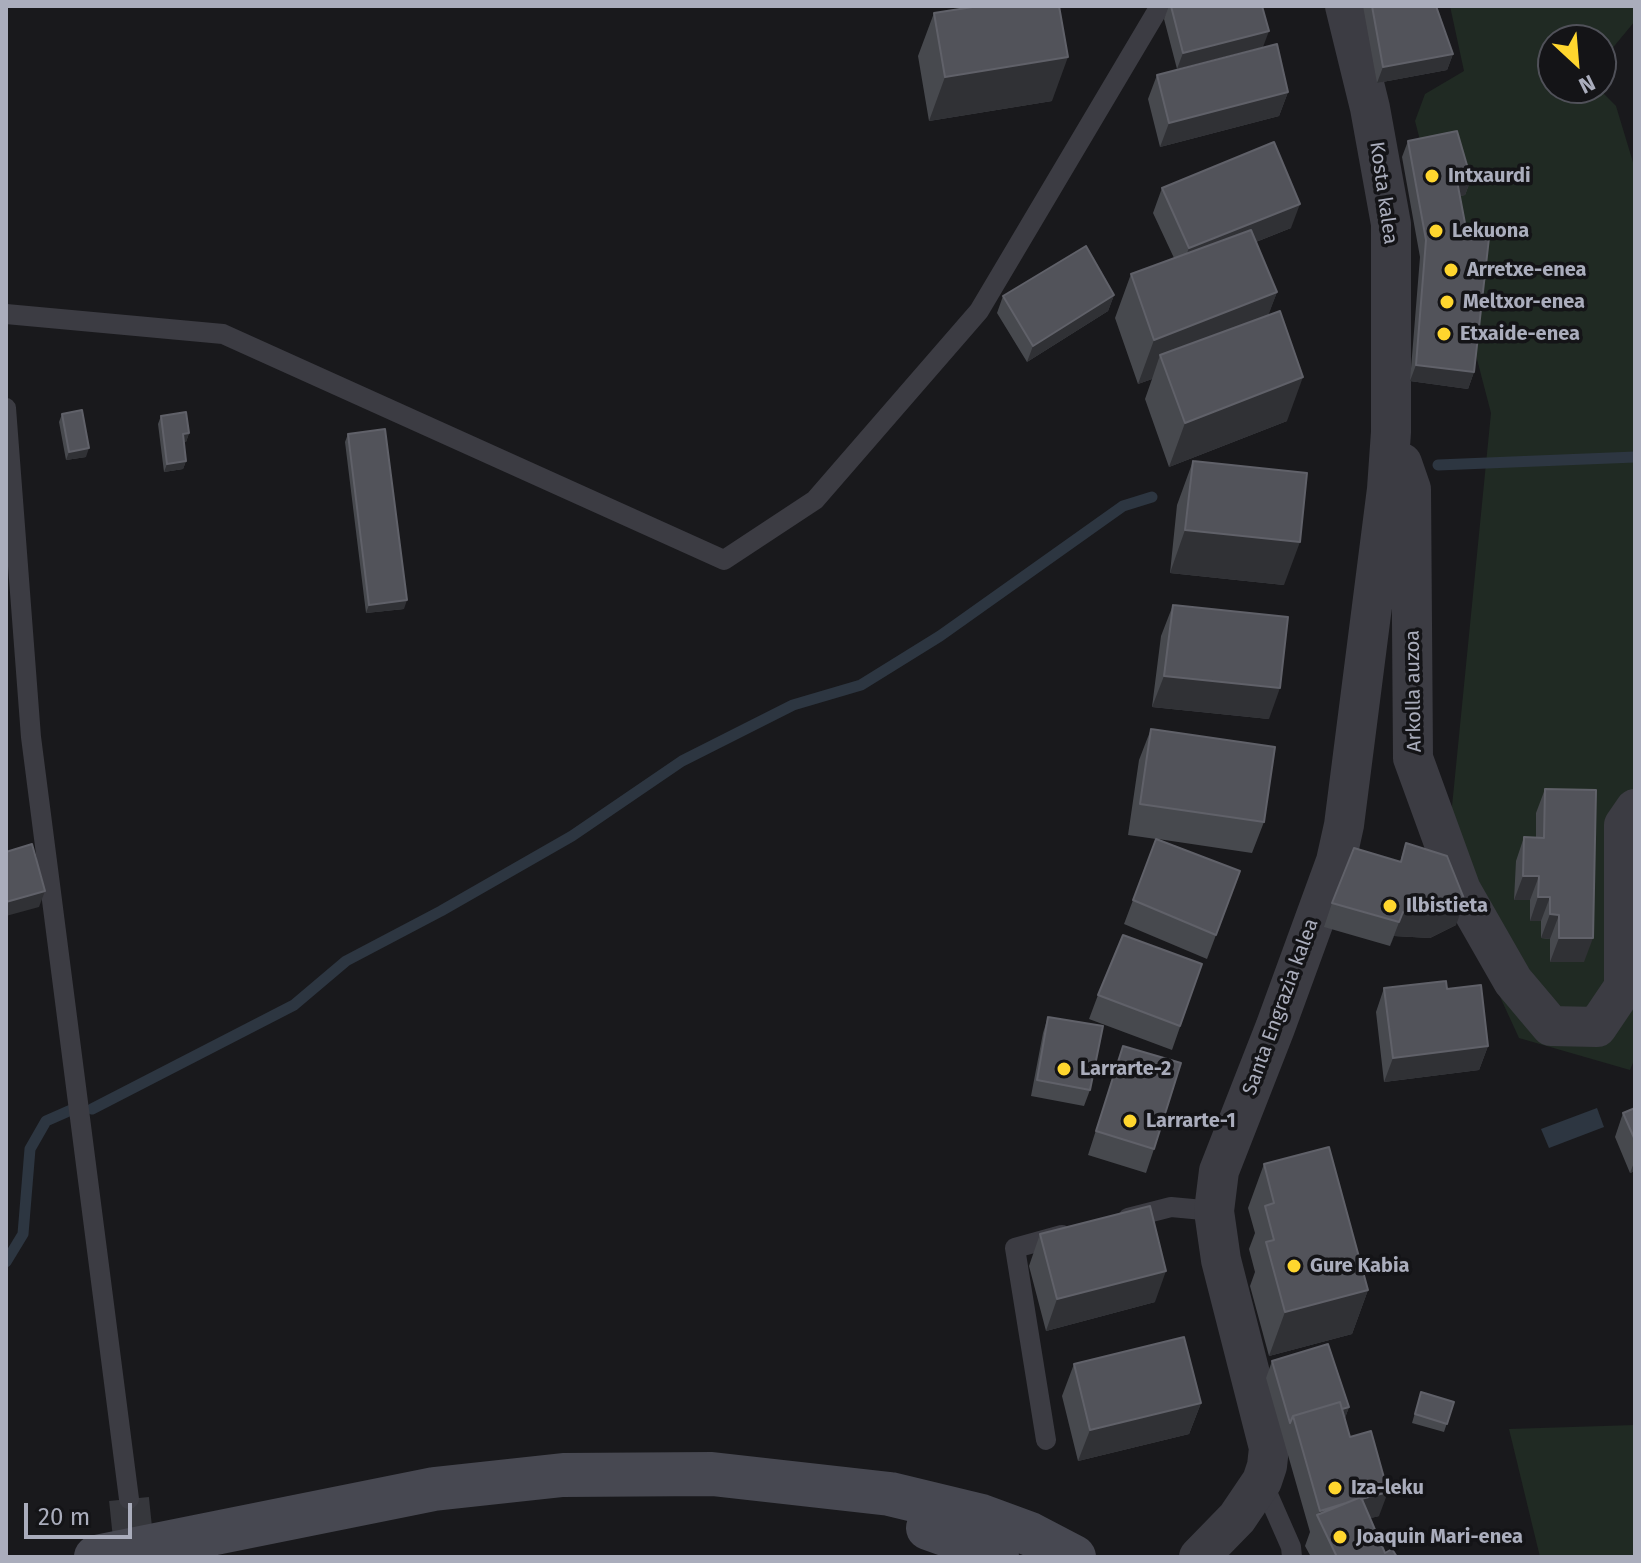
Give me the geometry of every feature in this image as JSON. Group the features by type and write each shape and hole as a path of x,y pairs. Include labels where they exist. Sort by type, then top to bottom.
{"main road":[{"path":"96,1557 434,1489 563,1475 712,1474 890,1494 981,1516 1078,1556"},
{"path":"232,1557 332,1529 436,1508 561,1493 714,1494 886,1513 970,1543 997,1557"}],"street":[{"name":"Kosta kalea","path":"1345,6 1370,108 1391,224 1391,432"},
{"name":"Arkolla auzoa","path":"1391,432 1411,489 1413,758 1461,890 1513,981 1551,1026 1597,1027 1624,987 1624,825 1635,809"},
{"name":"Santa Engrazia kalea","path":"1196,1556 1237,1518 1262,1481 1267,1466 1269,1448 1221,1260 1214,1211 1219,1171 1336,861 1344,825 1385,505 1391,432"}],"lane":[{"path":"6,314 223,334 724,560 815,500 979,311 1160,6"},
{"path":"6,408 31,737 129,1499"},
{"path":"1115,1222 1171,1207 1214,1211"},
{"path":"1046,1440 1015,1248 1086,1229"},
{"path":"1262,1481 1291,1547 1292,1557"}],"shaded area":[{"path":"1450,6 1635,6 1635,21 1617,43 1617,24 1537,24 1537,104 1614,104 1635,169 1635,1058 1630,1070 1519,1038 1445,877 1491,413 1415,121 1425,94 1464,71"},
{"path":"1635,1425 1635,1557 1540,1557 1509,1429"}],"water":[{"path":"1597,1108 1604,1127 1549,1148 1541,1129"}],"building":[{"path":"979,6 1059,6 1068,57 945,77 934,13"},
{"path":"1171,6 1262,6 1269,31 1183,53"},
{"path":"1372,6 1436,6 1453,54 1383,67"},
{"path":"1277,44 1288,92 1169,123 1157,75"},
{"path":"1457,131 1471,179 1457,181 1468,239 1489,238 1474,372 1416,365 1426,240 1408,141"},
{"path":"1274,142 1300,204 1189,248 1162,188"},
{"path":"1251,230 1277,292 1154,340 1131,274"},
{"path":"1086,246 1114,295 1033,346 1003,296"},
{"path":"1280,311 1303,377 1185,423 1160,355"},
{"path":"82,410 89,448 69,452 62,414"},
{"path":"186,412 189,433 183,434 186,461 167,464 161,416"},
{"path":"385,429 407,600 369,605 348,434"},
{"path":"1193,461 1307,473 1300,542 1185,530"},
{"path":"1173,605 1288,617 1280,688 1164,676"},
{"path":"1151,729 1275,747 1264,822 1140,804"},
{"path":"1545,789 1596,790 1593,938 1559,938 1559,915 1550,914 1550,897 1538,897 1539,876 1523,876 1524,837 1544,838"},
{"path":"1156,839 1240,871 1216,935 1133,900"},
{"path":"1406,843 1447,856 1465,901 1439,914 1403,912 1399,922 1332,903 1354,848 1401,862"},
{"path":"32,844 45,891 6,902 6,852"},
{"path":"1123,935 1202,964 1180,1026 1098,995"},
{"path":"1446,981 1447,989 1481,985 1488,1046 1393,1058 1384,988"},
{"name":"Larrarte-2","path":"1048,1017 1103,1026 1090,1090 1037,1080"},
{"name":"Larrarte-1","path":"1123,1046 1181,1063 1154,1149 1096,1131"},
{"path":"1635,1108 1635,1140 1623,1113"},
{"path":"1329,1147 1368,1290 1285,1312 1266,1242 1274,1240 1265,1206 1274,1203 1264,1164"},
{"path":"1150,1206 1166,1271 1057,1299 1040,1234"},
{"path":"1184,1337 1201,1403 1090,1430 1074,1364"},
{"path":"1328,1344 1349,1407 1342,1409 1340,1402 1293,1416 1290,1423 1272,1361"},
{"path":"1421,1392 1454,1402 1447,1424 1415,1414"},
{"path":"1340,1402 1350,1437 1371,1431 1388,1492 1361,1497 1320,1511 1293,1416"},
{"path":"1361,1497 1385,1553 1392,1549 1397,1557 1337,1557 1317,1515"}],"waterway":[{"path":"1438,465 1635,457"},
{"path":"92,1109 294,1005 346,961 572,836 682,761 793,705 861,685 940,636 1123,506 1152,497"},
{"path":"6,1262 23,1234 30,1149 46,1121 71,1110"}],"tunnel":[{"path":"129,1499 135,1557"}],"place":[{"name":"Intxaurdi","path":"1432,176"},
{"name":"Lekuona","path":"1436,231"},
{"name":"Arretxe-enea","path":"1451,270"},
{"name":"Meltxor-enea","path":"1447,302"},
{"name":"Etxaide-enea","path":"1444,334"},
{"name":"Ilbistieta","path":"1390,906"},
{"name":"Larrarte-2","path":"1064,1069"},
{"name":"Larrarte-1","path":"1130,1121"},
{"name":"Gure Kabia","path":"1294,1266"},
{"name":"Iza-leku","path":"1335,1488"},
{"name":"Joaquin Mari-enea","path":"1340,1537"}]}
